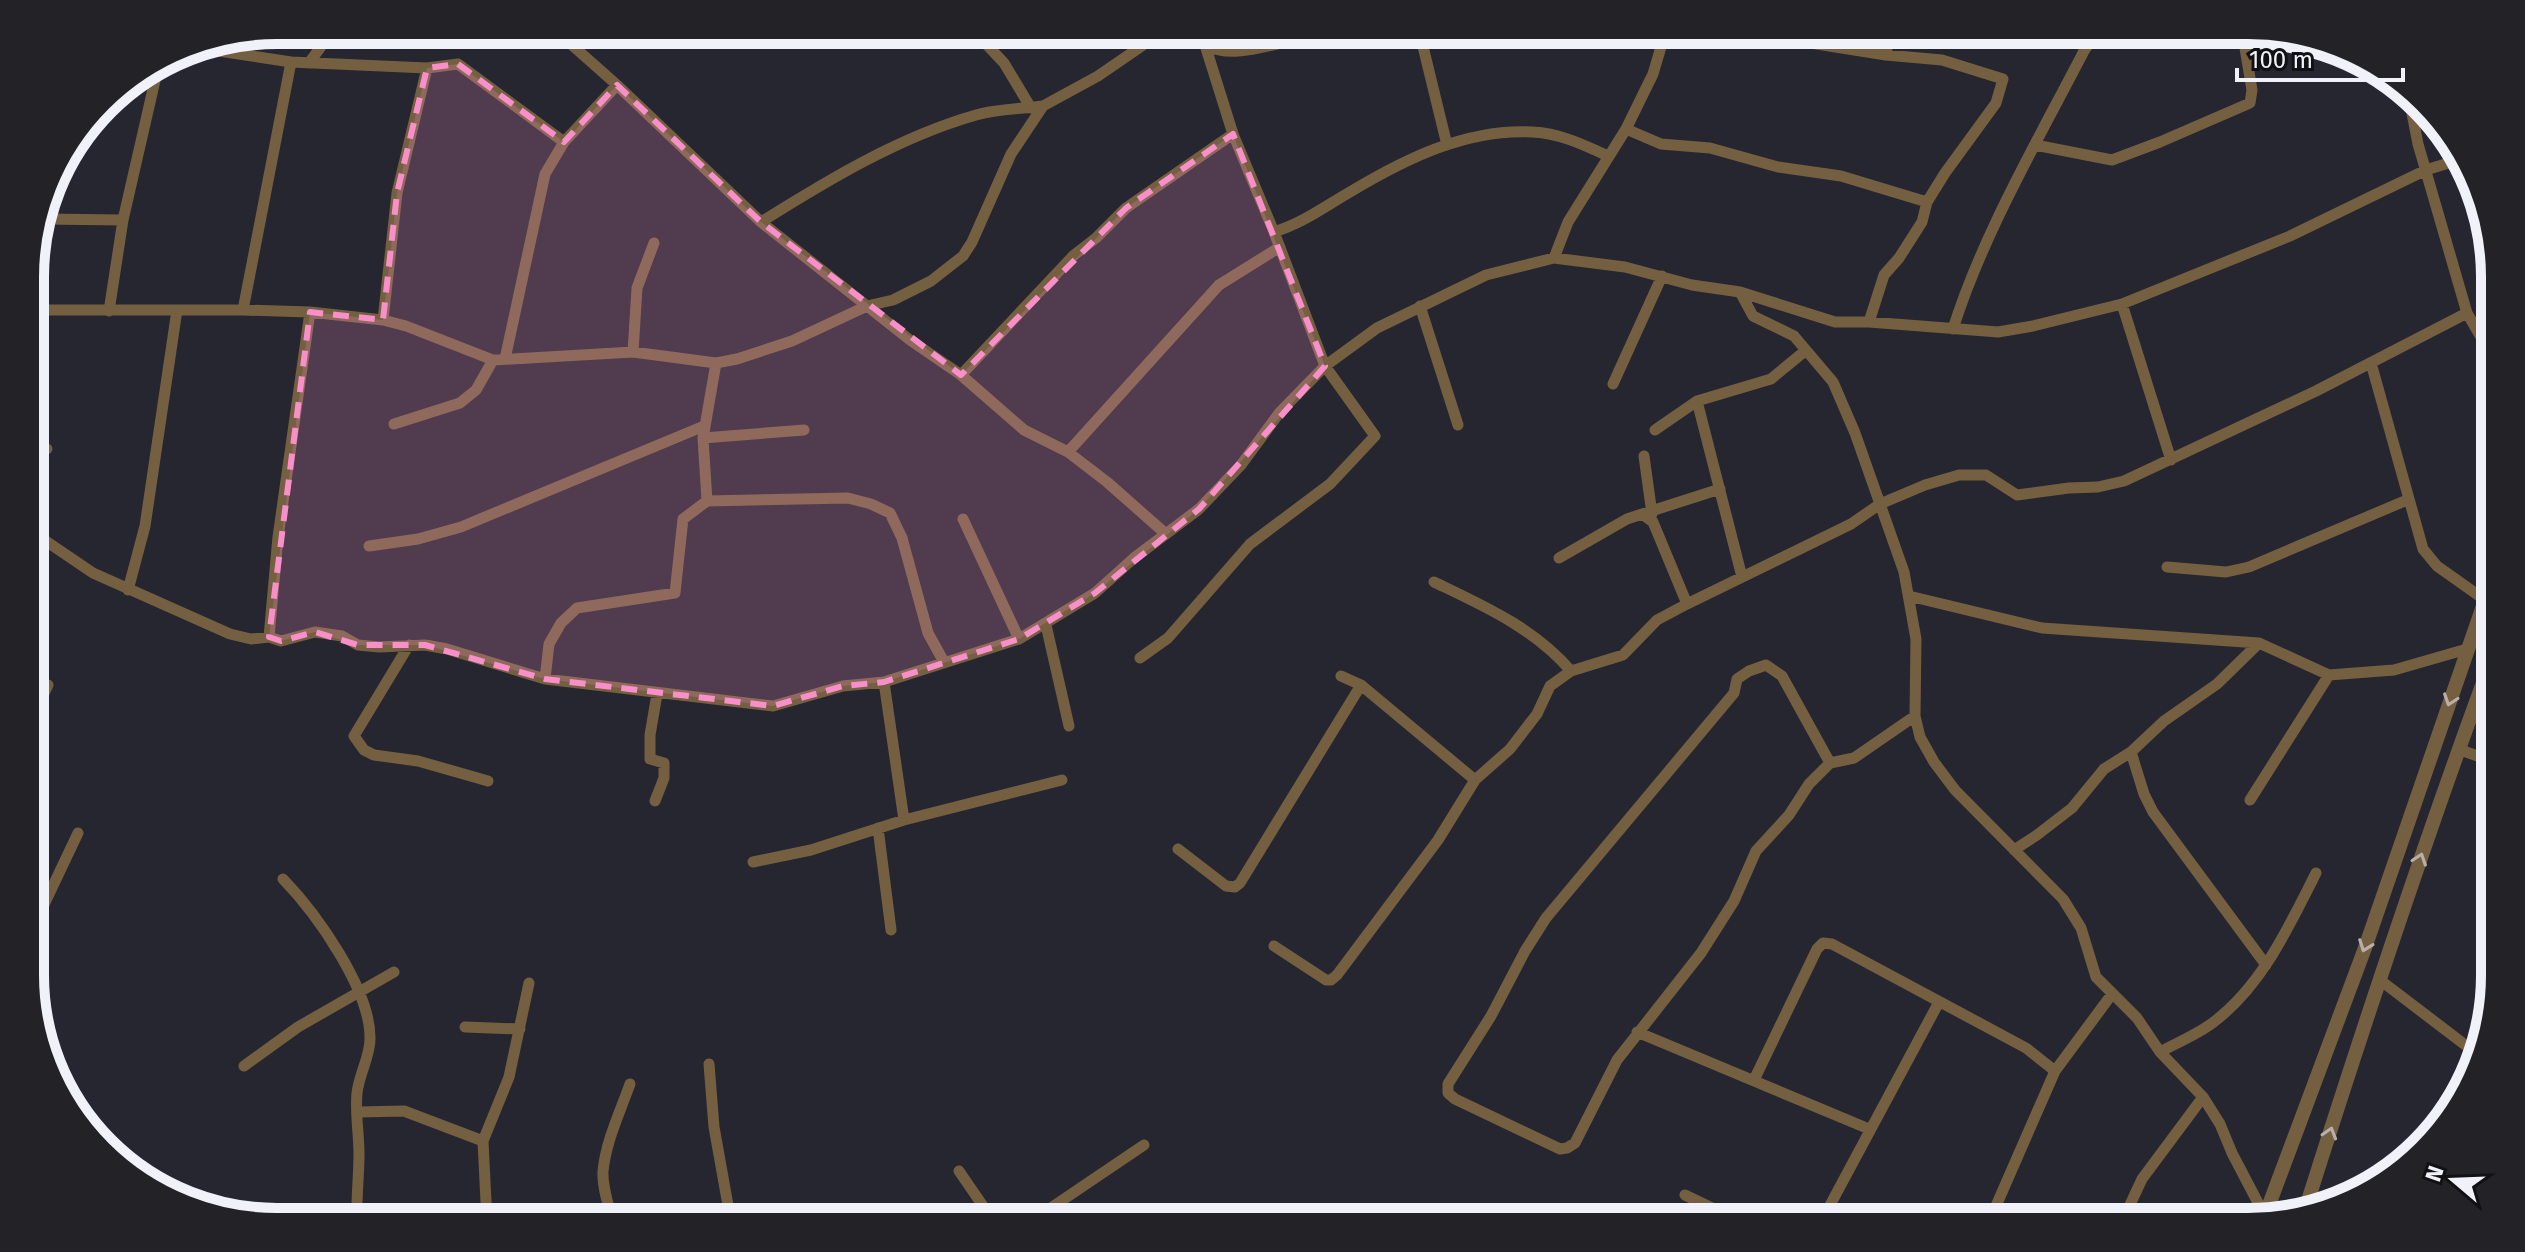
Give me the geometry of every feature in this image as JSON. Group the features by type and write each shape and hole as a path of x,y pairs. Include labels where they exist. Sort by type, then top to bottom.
{"street":[{"path":"309,63 323,44"},
{"path":"571,44 761,222 961,375 1024,430 1068,452 1107,482 1166,534"},
{"path":"986,44 1037,107"},
{"path":"761,222 819,186 916,138 978,114 1037,107 1098,76 1141,44"},
{"path":"1205,45 1216,51 1263,49 1279,44"},
{"path":"1422,44 1447,145"},
{"path":"1554,258 1568,222 1626,129 1653,74 1662,44"},
{"path":"1816,44 1942,60 2003,79 1996,103 1927,202 1922,222 1884,275 1869,322"},
{"path":"1886,55 1888,44"},
{"path":"1953,329 1984,249 2089,44"},
{"path":"2035,145 2112,160 2250,103 2252,90 2244,44"},
{"path":"1140,658 1168,638 1250,544 1330,484 1375,436 1325,366 1233,134 1205,45"},
{"path":"220,51 309,63 427,68 458,64 564,142"},
{"path":"243,310 291,62"},
{"path":"383,320 397,193 427,68"},
{"path":"109,311 123,220 156,78"},
{"path":"394,424 460,403 476,390 499,359 545,174 564,142 617,85"},
{"path":"44,310 310,312 383,320 499,359 633,352 716,363 792,341 867,306 893,300 931,281 963,256 1037,107"},
{"path":"2412,112 2467,313 2481,337"},
{"path":"1626,129 1661,144 1710,148 1778,167 1841,176 1927,202"},
{"path":"1274,232 1301,223 1401,163 1470,136 1534,131 1575,140 1608,156"},
{"path":"961,375 1074,255 1126,208 1233,134"},
{"path":"44,540 93,573 128,590 230,634 251,639 269,637 281,641 315,632 342,636 358,645 447,649 545,679 773,706 843,686 884,682 1019,639 1046,625 1095,593 1199,509 1232,475 1280,412 1325,366 1377,328 1486,275 1554,258 1625,267 1692,285 1740,292 1835,322 1998,332 2122,304 2290,236 2426,170 2451,162"},
{"path":"52,219 123,220"},
{"path":"633,352 637,288 654,243"},
{"path":"1068,452 1219,285 1280,247"},
{"path":"1613,384 1662,276"},
{"path":"1740,292 1753,316 1794,336 1833,382 1855,433 1892,533 1909,596 1916,639 1915,716 1920,737 1934,762 1955,790 2063,899 2081,928 2096,977 2137,1018 2160,1052 2203,1097 2220,1124 2260,1208"},
{"path":"2122,304 2171,460"},
{"path":"1420,306 1458,425"},
{"path":"128,590 145,526 177,310"},
{"path":"269,637 278,537 310,312"},
{"path":"1274,946 1326,980 1331,980 1393,903 1438,840 1475,780 1519,738 1537,714 1550,686 1571,671 1623,655 1657,620 1687,604 1851,524 1880,504 1959,475 1986,475 2017,495 2098,487 2124,481 2371,363 2467,313"},
{"path":"1655,430 1697,401 1771,379 1805,351"},
{"path":"707,501 704,432 716,363"},
{"path":"2371,363 2423,549 2437,566 2481,597"},
{"path":"1697,401 1742,577"},
{"path":"369,546 418,539 461,527 704,432 804,430"},
{"path":"1644,456 1649,515 1687,604"},
{"path":"1559,558 1627,519 1649,515 1720,489"},
{"path":"545,679 549,644 561,623 577,608 675,593 683,519 707,501 848,498 890,513 902,538 928,633 944,662"},
{"path":"2167,567 2226,572 2249,567 2407,500"},
{"path":"963,519 1019,639"},
{"path":"1434,582 1528,630 1554,651 1571,671"},
{"path":"1909,596 2042,628 2259,643 2329,675 2394,670 2467,649"},
{"path":"2269,1207 2365,948 2481,611"},
{"path":"1046,625 1069,726"},
{"path":"2014,850 2072,808 2104,769 2131,752 2164,721 2217,684 2259,643"},
{"path":"409,645 354,736 374,755 418,761 488,781"},
{"path":"1830,763 1782,676 1766,665 1737,679 1734,693 1546,918 1491,1016 1448,1084 1448,1093 1560,1149 1575,1143 1617,1060 1701,953 1734,901 1756,851 1789,815 1809,784 1830,763 1854,758 1915,716"},
{"path":"2250,800 2329,675"},
{"path":"1341,676 1361,685 1475,780"},
{"path":"884,682 904,820"},
{"path":"44,694 48,685"},
{"path":"1178,849 1226,886 1235,887 1240,883 1361,685"},
{"path":"2308,1200 2481,688"},
{"path":"655,801 664,778 664,763 650,759 650,735 657,694"},
{"path":"2458,749 2481,757"},
{"path":"2131,752 2153,812 2266,965"},
{"path":"753,862 811,850 904,820 1062,780"},
{"path":"878,828 891,930"},
{"path":"44,905 78,833"},
{"path":"2160,1052 2212,1024 2235,1004 2266,965 2316,873"},
{"path":"283,879 323,928 359,991 369,1021 371,1041 357,1093 357,1208"},
{"path":"1754,1080 1817,949 1823,943 1832,944 2026,1048 2055,1071"},
{"path":"244,1066 298,1027 394,972"},
{"path":"2380,980 2469,1049"},
{"path":"486,1208 483,1141 509,1077 529,983"},
{"path":"1995,1208 2055,1071 2112,994"},
{"path":"1828,1208 1939,1002"},
{"path":"465,1027 520,1029"},
{"path":"1637,1032 1869,1129"},
{"path":"709,1064 718,1152 728,1208"},
{"path":"609,1208 603,1173 609,1142 630,1084"},
{"path":"2129,1208 2142,1179 2203,1097"},
{"path":"359,1112 404,1111 483,1141"},
{"path":"1051,1208 1144,1145"},
{"path":"959,1171 984,1208"},
{"path":"1685,1195 1712,1208"}],"highlighted area":[{"path":"458,64 564,142 617,85 761,222 961,375 1126,208 1233,134 1325,366 1199,509 1095,593 1019,639 884,682 843,686 773,706 545,679 425,645 358,645 315,632 281,641 269,637 310,312 383,320 397,193 427,68"}]}
